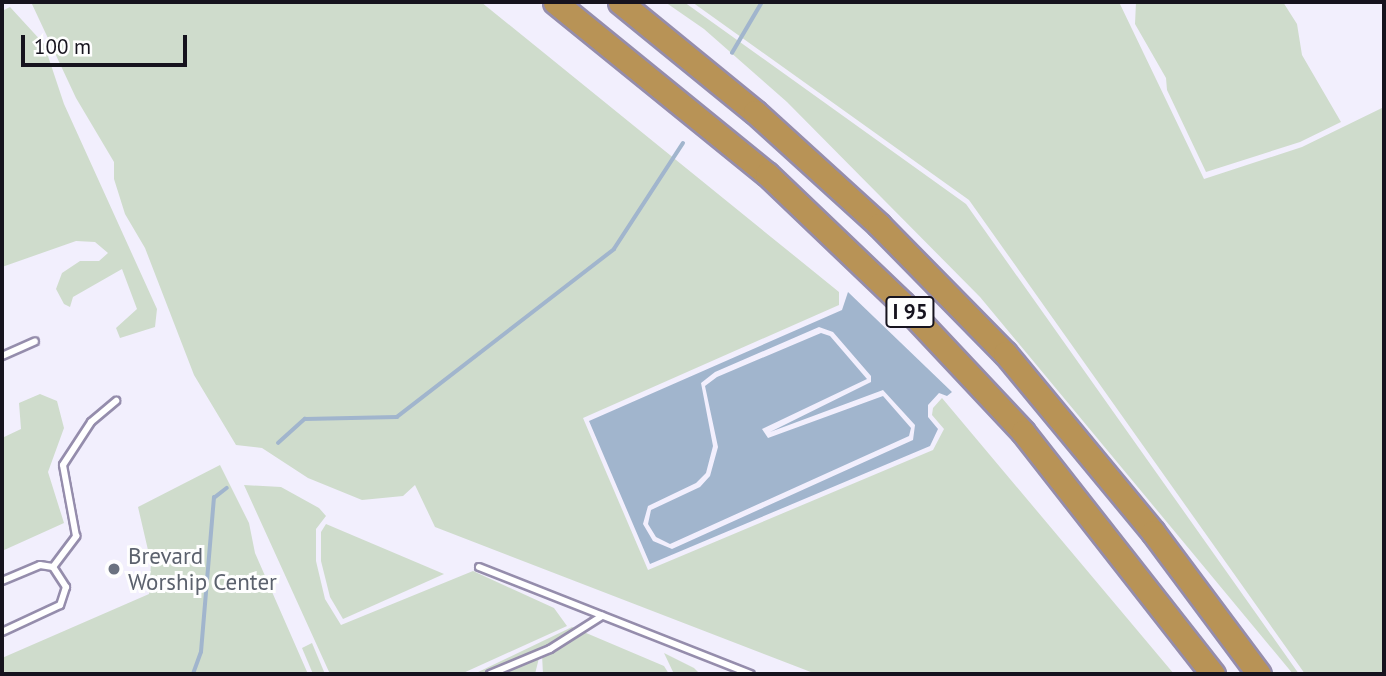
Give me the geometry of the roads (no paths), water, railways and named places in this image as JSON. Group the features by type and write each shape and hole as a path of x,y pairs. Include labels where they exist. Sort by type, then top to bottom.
{"highway":[{"name":"I 95","path":"555,2 767,174 903,304 1023,432 1213,674"},
{"name":"I 95","path":"620,2 755,112 848,196 1005,353 1145,523 1259,674"}],"lane":[{"path":"2,356 35,341"},
{"path":"53,567 76,536 62,476 66,458 91,422 116,401"},
{"path":"2,581 40,565 53,567 66,587 66,598 2,632"},
{"path":"480,567 751,674"},
{"path":"490,674 550,649 602,616"}],"water":[{"path":"848,292 952,392 947,396 939,393 928,405 928,417 938,429 930,446 650,564 589,421 842,310","holes":["819,327 833,332 871,376 871,382 770,432 883,390 915,425 913,440 672,549 653,541 643,524 648,506 696,483 706,473 713,446 701,383 715,372"]},
{"path":"821,333 830,336 867,379 762,429 768,438 883,396 911,428 909,436 670,544 656,537 648,524 651,510 700,487 710,476 718,447 705,386 717,377"}],"waterway":[{"path":"732,53 762,2"},
{"path":"278,443 305,419 397,417 614,249 683,143"},
{"path":"193,674 201,652 214,498 227,488"}],"place":[{"name":"Brevard Worship Center","path":"114,569"}]}
